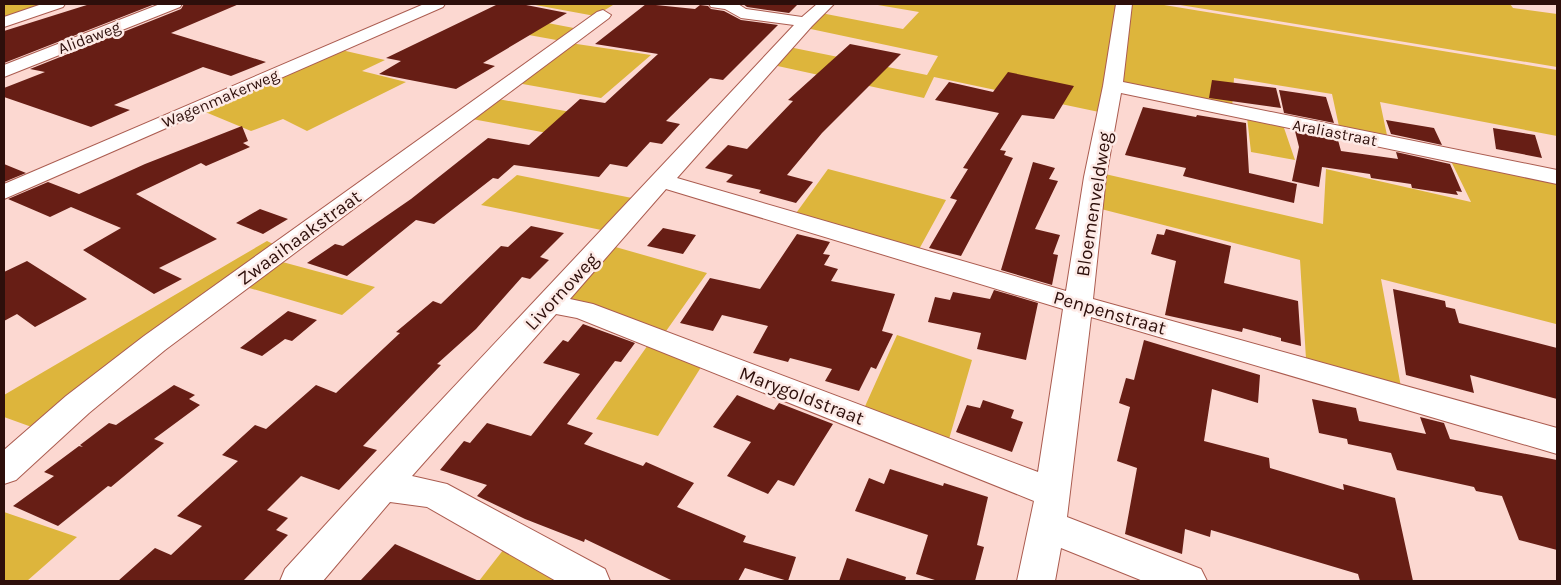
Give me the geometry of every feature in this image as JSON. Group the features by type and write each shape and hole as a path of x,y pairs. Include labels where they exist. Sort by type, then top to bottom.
{"street":[{"path":"4,22 55,4"},
{"name":"Alidaweg","path":"5,70 174,4"},
{"name":"Wagenmakerweg","path":"4,192 437,4"},
{"path":"717,4 729,5 741,13 806,22"},
{"name":"Livornoweg","path":"299,581 382,486 663,181 806,22 826,4"},
{"name":"Bloemenveldweg","path":"1036,581 1050,509 1095,177 1114,86 1124,4"},
{"name":"Zwaaihaakstraat","path":"4,470 41,434 196,311 454,126 603,15"},
{"name":"Araliastraat","path":"1114,86 1557,177"},
{"name":"Penpenstraat","path":"663,181 968,272 1078,302 1557,441"},
{"name":"Marygoldstraat","path":"549,304 583,310 1050,509 1187,581"},
{"path":"382,486 434,494 591,581"}],"shaded area":[{"path":"4,4 42,4 43,5 4,20"},
{"path":"530,4 608,4 613,5 595,16"},
{"path":"872,4 1116,4 1099,112 934,77 924,98 773,65 789,47 927,75 938,56 806,28 821,13 903,29 919,12"},
{"path":"1129,4 1158,4 1557,70 1557,136 1380,102 1388,140 1340,131 1332,94 1234,78 1232,109 1131,87 1121,81"},
{"path":"1174,4 1510,4 1513,8 1557,14 1557,67"},
{"path":"511,16 579,29 562,41 490,28"},
{"path":"570,43 651,55 601,98 517,83"},
{"path":"337,49 385,60 362,71 406,82 307,131 283,119 251,131 198,109"},
{"path":"498,99 582,114 558,135 472,119"},
{"path":"1247,117 1283,125 1295,160 1251,152"},
{"path":"1449,157 1557,180 1557,327 1556,324 1381,279 1401,387 1306,359 1300,260 1101,209 1105,174 1323,224 1326,169 1471,202"},
{"path":"828,169 946,200 917,253 794,216"},
{"path":"517,175 637,199 606,231 481,205"},
{"path":"267,241 279,247 40,430 4,417 4,395"},
{"path":"612,246 707,273 664,334 582,301 565,299"},
{"path":"275,260 375,287 342,315 239,285"},
{"path":"897,335 972,360 947,446 862,413"},
{"path":"650,342 703,364 658,436 596,419"},
{"path":"4,512 77,537 27,581 4,581"},
{"path":"507,545 574,581 479,581"}],"building":[{"path":"90,4 155,4 4,63 4,31"},
{"path":"184,4 239,4 171,33 266,62 231,76 203,67 114,105 130,110 91,127 4,97 4,88 45,72 30,69 181,9"},
{"path":"498,4 521,4 567,13 483,63 495,66 456,89 379,74 401,61 386,58"},
{"path":"646,4 695,9 700,5 708,6 711,9 724,11 741,20 778,25 723,80 710,78 666,121 680,124 662,144 650,142 627,167 610,164 599,177 514,165 498,179 493,178 434,224 416,220 347,276 307,263 335,244 343,246 411,199 488,138 529,145 580,99 605,103 658,54 595,44"},
{"path":"743,4 798,4 789,13 747,7"},
{"path":"850,44 901,54 822,133 787,175 813,182 796,203 759,193 761,190 726,182 733,175 705,168 728,145 747,149 793,101 788,100"},
{"path":"1008,72 1074,86 1054,119 1022,115 1000,150 1006,151 1004,155 1013,158 961,256 929,248 957,200 950,198 968,169 963,168 999,113 935,100 949,82 993,92"},
{"path":"1212,80 1276,88 1281,108 1209,98"},
{"path":"1279,90 1326,97 1334,123 1284,113"},
{"path":"1143,107 1196,117 1197,115 1246,123 1249,173 1297,184 1294,203 1183,176 1186,168 1125,155"},
{"path":"1386,120 1434,128 1442,145 1391,134"},
{"path":"242,126 248,141 243,143 250,147 206,166 201,163 136,194 217,239 159,268 182,279 154,294 83,250 121,228 71,207 50,217 8,199 48,182 79,194 145,164"},
{"path":"1493,128 1535,135 1542,158 1496,149"},
{"path":"1295,131 1338,140 1341,151 1398,159 1396,152 1450,164 1462,192 1456,191 1458,195 1412,188 1411,184 1371,178 1370,174 1322,167 1319,187 1292,181 1299,147"},
{"path":"1033,162 1055,168 1049,179 1058,181 1035,229 1060,235 1053,254 1058,255 1052,285 1001,270"},
{"path":"4,164 26,173 4,182"},
{"path":"260,209 288,219 263,234 236,223"},
{"path":"531,226 564,233 540,257 549,260 530,279 522,277 476,329 437,364 441,365 363,446 377,450 339,490 301,476 267,510 288,518 276,530 288,535 243,581 118,581 155,548 171,555 202,526 177,516 238,461 222,455 255,425 266,429 316,385 336,393 400,333 396,332 433,301 441,304 501,246 508,247"},
{"path":"663,228 696,235 683,254 647,246"},
{"path":"1166,229 1231,246 1224,283 1298,301 1301,346 1281,341 1281,338 1243,328 1242,332 1165,315 1176,261 1151,254 1157,234 1164,235"},
{"path":"797,234 830,242 823,254 830,255 824,265 838,269 831,281 895,294 882,331 893,334 876,369 871,367 859,391 825,381 832,369 790,358 788,362 753,353 768,326 722,315 713,331 680,323 710,278 760,289"},
{"path":"27,261 87,299 35,327 17,314 4,321 4,272"},
{"path":"1393,289 1445,301 1446,307 1455,309 1459,323 1557,348 1557,399 1470,375 1474,393 1406,375"},
{"path":"994,290 1038,303 1026,360 977,349 981,333 928,322 935,297 950,300 953,292 990,299"},
{"path":"288,311 317,320 292,341 285,339 262,356 240,348"},
{"path":"583,324 635,343 621,362 615,361 567,424 593,433 584,444 643,466 646,462 694,483 677,507 746,536 743,542 796,557 788,581 745,568 738,581 673,581 585,539 584,542 525,519 477,496 487,485 440,470 464,441 470,443 487,423 531,436 580,374 543,363 563,340 568,342"},
{"path":"1144,340 1260,375 1258,403 1212,389 1204,441 1269,458 1270,468 1344,490 1343,484 1395,498 1413,581 1360,581 1358,574 1211,530 1210,537 1185,529 1182,554 1125,534 1137,468 1117,461 1130,407 1119,403 1126,378 1134,380"},
{"path":"174,385 195,395 189,399 200,405 154,439 164,443 111,487 108,486 58,526 13,506 54,476 44,472 79,446 83,447 80,445 109,423 116,425"},
{"path":"737,395 774,410 779,403 833,424 794,486 778,480 768,494 727,476 751,442 713,427"},
{"path":"1312,399 1356,408 1359,421 1426,434 1420,417 1444,423 1450,439 1557,460 1557,550 1519,540 1502,496 1476,491 1474,487 1397,470 1391,453 1348,444 1347,439 1319,433"},
{"path":"983,400 1014,410 1011,418 1023,422 1012,452 956,432 967,405 980,408"},
{"path":"890,469 943,486 944,483 988,497 977,545 984,547 975,581 938,581 916,574 928,535 855,511 869,478 884,484"},
{"path":"395,544 479,581 360,581"},
{"path":"847,558 906,577 905,581 839,581"}]}
